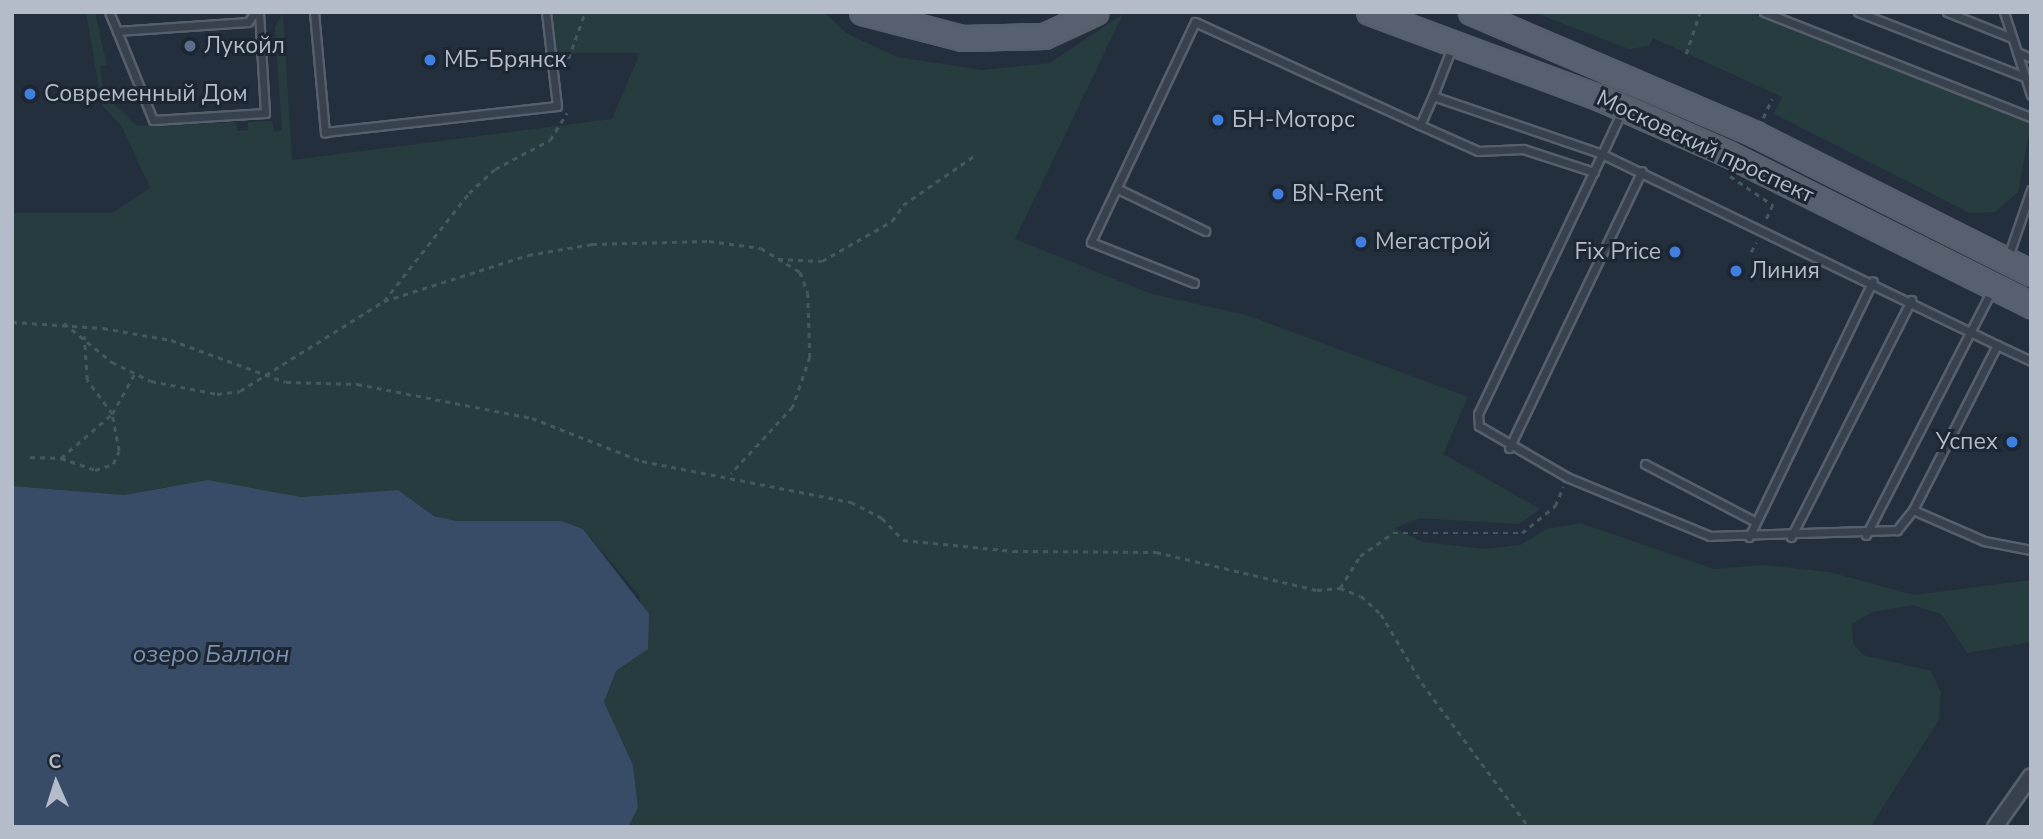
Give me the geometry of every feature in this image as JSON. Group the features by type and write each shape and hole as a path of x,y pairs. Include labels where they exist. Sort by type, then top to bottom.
{"main road":[{"path":"862,12 962,38 1044,36 1096,12"},
{"name":"Московский проспект","path":"1369,12 1454,41 1623,108 2031,305"},
{"name":"Московский проспект","path":"1471,12 1747,130 2031,273"},
{"path":"1994,287 2007,261"}],"street":[{"path":"1995,827 2031,776"}],"lane":[{"path":"108,12 153,120 265,113 257,12"},
{"path":"117,30 248,22 257,12"},
{"path":"314,12 325,132 557,106 546,12"},
{"path":"1764,12 2031,117"},
{"path":"1858,12 2025,77"},
{"path":"1947,12 2012,38"},
{"path":"2004,12 2031,95"},
{"path":"1194,283 1091,243 1195,22 1478,151 1523,149 1594,172"},
{"path":"1420,125 1454,41"},
{"path":"2017,52 2031,58"},
{"path":"1433,96 1602,154 1642,171 1873,281 2031,361"},
{"path":"1623,108 1478,414 1488,436 1567,477 1694,531 1749,537 1791,537 1866,535 1897,530 1913,510 1997,345"},
{"path":"1509,448 1642,171"},
{"path":"1118,189 1205,231"},
{"path":"2007,261 2029,213 2031,190"},
{"path":"1749,537 1873,281"},
{"path":"1866,535 1994,287"},
{"path":"1791,537 1911,300"},
{"path":"1645,464 1756,522"},
{"path":"1913,510 1984,541 2031,550"}],"path":[{"path":"563,76 585,12"},
{"path":"1686,54 1700,12"},
{"path":"384,302 469,193 495,169 550,140 565,124 566,102"},
{"path":"778,260 822,261 892,221 903,205 978,154"},
{"path":"63,322 135,373 217,394 240,391 384,302 527,255 593,244 709,242 761,248 800,272 808,293 805,380 793,407 731,474"},
{"path":"12,322 63,322 171,341 262,376 334,387 357,384 533,418 623,456 731,474 851,502 882,518 903,540 1013,551 1156,552 1317,590 1340,589 1361,596 1381,614 1422,683 1530,827"},
{"path":"30,457 61,458 95,470 113,464 118,430 112,414 87,380 84,336"},
{"path":"61,458 112,414 135,373"},
{"path":"1340,589 1360,556 1393,533 1522,533 1555,506 1567,477"}],"green space":[{"path":"86,12 95,12 107,65 100,66 103,89 111,88 115,105 137,126 236,122 237,131 248,130 248,122 272,121 274,131 282,131 275,27 283,12 292,160 612,119 640,53 552,53 553,12 824,12 846,33 897,57 982,70 1050,63 1123,14 1015,239 1152,294 1246,315 1468,397 1443,454 1540,509 1519,524 1421,518 1394,528 1423,542 1485,549 1520,545 1547,529 1580,523 1714,569 1765,565 1829,572 1914,595 2031,580 2031,642 1967,653 1941,614 1913,605 1873,612 1852,624 1853,643 1863,655 1931,671 1941,693 1939,720 1870,827 628,827 638,808 633,765 604,702 616,671 648,649 639,595 583,529 561,521 456,521 435,516 397,490 301,497 166,487 124,495 12,486 12,213 112,213 150,188 122,127 102,105"},
{"path":"1533,12 1749,12 2031,122 2018,192 1995,212 1970,213 1774,114 1782,97 1653,38 1649,46 1629,49"}],"water":[{"name":"озеро Баллон","path":"208,480 301,497 398,490 434,516 456,521 561,521 583,529 649,614 648,649 616,671 604,702 633,765 638,808 628,827 12,827 12,486 124,495"}],"place":[{"name":"Лукойл","path":"190,46"},
{"name":"МБ-Брянск","path":"430,60"},
{"name":"Современный Дом","path":"30,94"},
{"name":"БН-Моторс","path":"1218,120"},
{"name":"BN-Rent","path":"1278,194"},
{"name":"Мегастрой","path":"1361,242"},
{"name":"Fix Price","path":"1675,252"},
{"name":"Линия","path":"1736,271"},
{"name":"Успех","path":"2012,442"}]}
